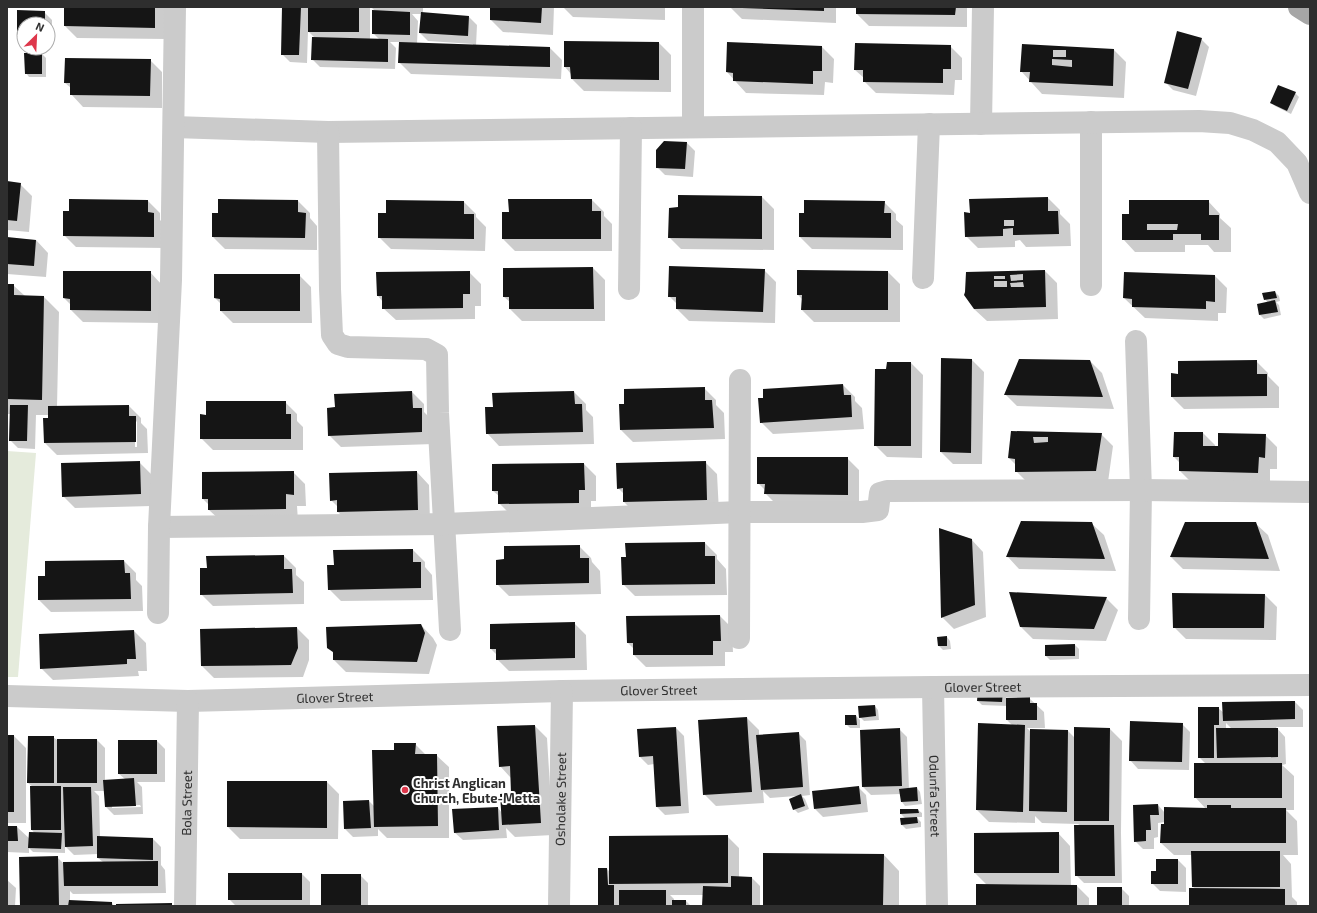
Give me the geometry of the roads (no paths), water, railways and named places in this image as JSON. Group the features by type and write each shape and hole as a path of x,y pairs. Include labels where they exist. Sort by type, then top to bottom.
{"main road":[{"path":"1299,7 1310,14"}],"street":[{"path":"158,613 159,527 171,280 175,7"},
{"path":"693,7 693,127"},
{"path":"981,124 983,7"},
{"path":"174,127 328,132 1199,121 1230,123 1253,130 1277,142 1297,163 1310,193"},
{"path":"1090,122 1091,285"},
{"path":"923,278 929,124"},
{"path":"629,289 631,128"},
{"path":"328,132 332,335 338,344 348,347 426,349 437,355 438,413 450,630"},
{"path":"1136,341 1141,490 1139,619"},
{"path":"739,638 740,380"},
{"path":"159,527 444,524 740,512 862,512 878,510 880,493 888,491 1141,490 1310,492"},
{"name":"Glover Street","path":"7,696 188,701 562,691 1310,685"},
{"name":"Odunfa Street","path":"933,687 937,906"},
{"name":"Osholake Street","path":"559,906 562,691"},
{"name":"Bola Street","path":"185,906 188,701"}],"place":[{"name":"Christ Anglican Church, Ebute-Metta","path":"405,790"}]}
